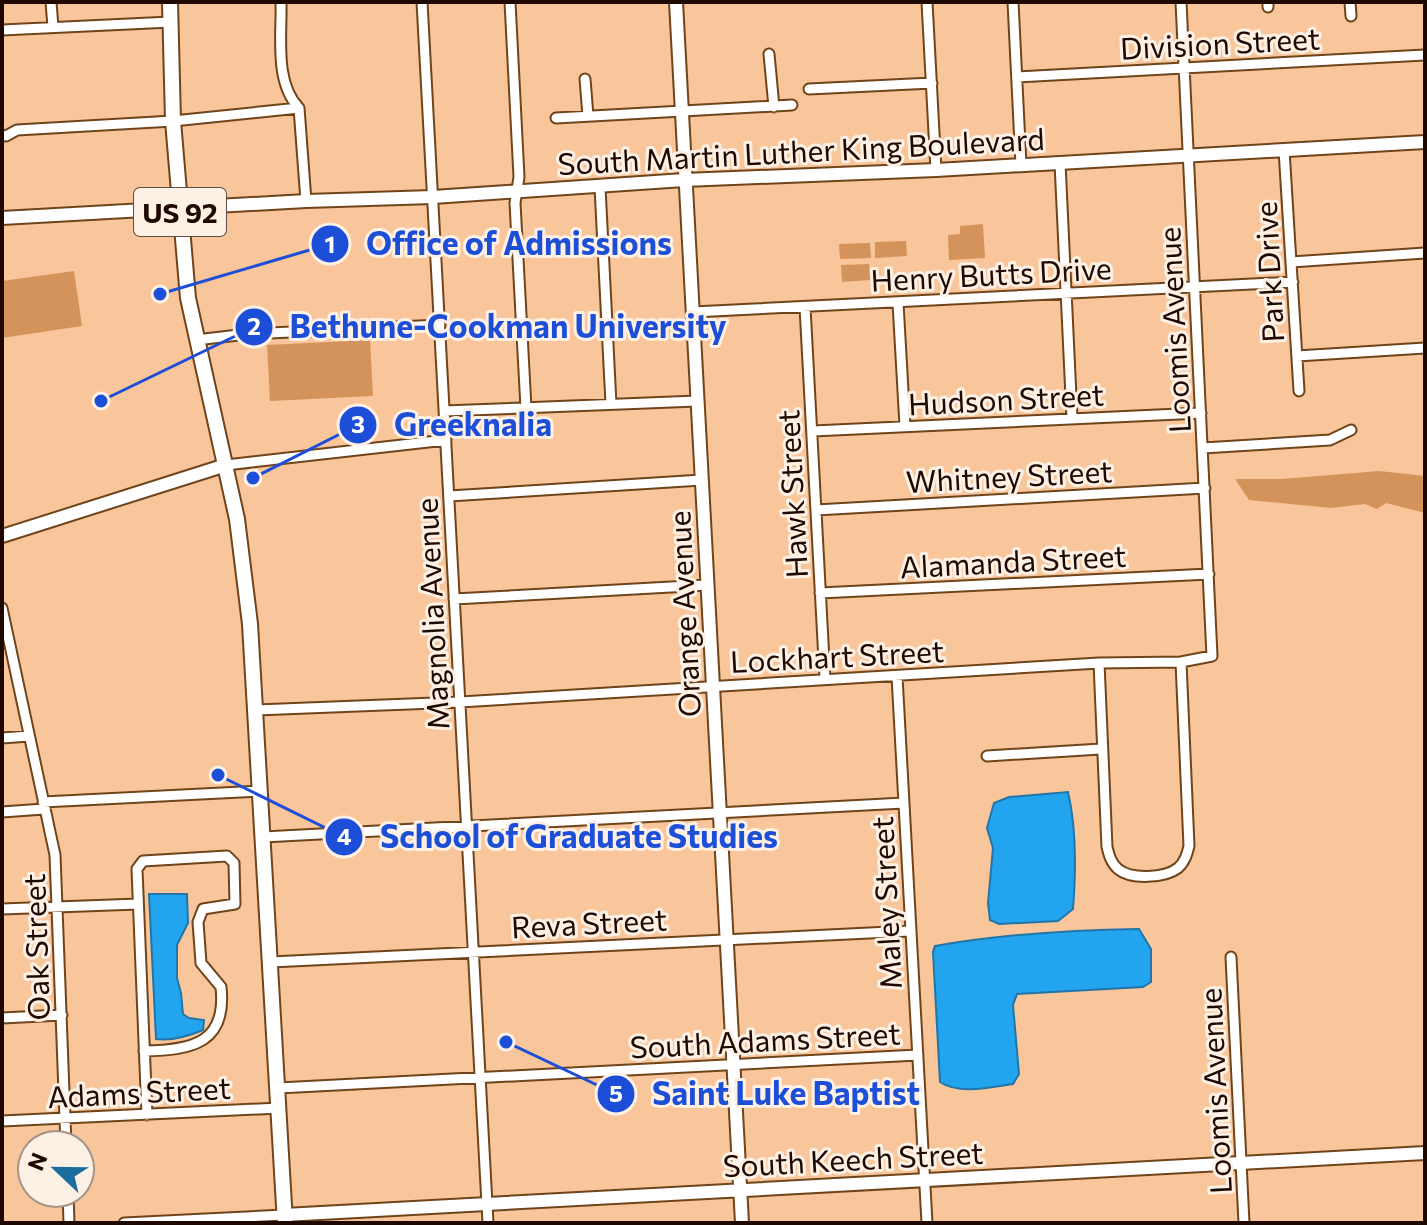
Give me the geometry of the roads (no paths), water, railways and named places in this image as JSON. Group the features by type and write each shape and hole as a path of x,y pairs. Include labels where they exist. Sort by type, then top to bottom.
{"main road":[{"name":"US 92","path":"170,2 173,121 187,289 226,465 245,574 256,710 285,1219"}],"street":[{"path":"51,2 53,27"},
{"path":"281,2 282,70 291,99 299,108 306,201"},
{"name":"Magnolia Avenue","path":"422,2 488,1223"},
{"path":"510,2 519,177 515,203 526,408"},
{"name":"Orange Avenue","path":"676,2 742,1223"},
{"path":"927,2 936,170"},
{"path":"1013,2 1021,165"},
{"name":"Loomis Avenue","path":"1181,2 1212,656"},
{"path":"1350,2 1351,16"},
{"path":"2,30 171,22"},
{"path":"769,54 774,107"},
{"name":"Division Street","path":"1017,77 1425,55"},
{"path":"585,79 588,116"},
{"path":"809,89 932,83"},
{"path":"556,118 792,105"},
{"path":"2,135 17,130 173,121 299,108"},
{"name":"South Martin Luther King Boulevard","path":"2,218 1425,142"},
{"name":"Park Drive","path":"1284,150 1299,391"},
{"path":"1060,163 1072,418"},
{"path":"600,187 611,404"},
{"path":"1291,262 1425,253"},
{"name":"Henry Butts Drive","path":"693,312 1293,282"},
{"path":"898,303 905,426"},
{"name":"Hawk Street","path":"805,307 825,679"},
{"path":"196,340 247,334 440,325"},
{"path":"1297,356 1425,348"},
{"path":"444,411 697,401"},
{"name":"Hudson Street","path":"813,431 1201,413"},
{"path":"1203,448 1330,440 1351,430"},
{"path":"2,536 226,465 446,440"},
{"path":"449,496 702,480"},
{"name":"Whitney Street","path":"816,510 1205,488"},
{"name":"Alamanda Street","path":"820,593 1209,574"},
{"path":"454,599 707,585"},
{"name":"Oak Street","path":"2,608 7,658 29,736 55,855 65,1129"},
{"name":"Lockhart Street","path":"256,710 460,702 1099,663 1181,662 1212,656"},
{"path":"1099,663 1107,847 1111,862 1120,871 1133,876 1176,870 1184,861 1189,846 1181,662"},
{"name":"Maley Street","path":"897,676 927,1223"},
{"path":"2,738 29,736"},
{"path":"987,756 1101,749"},
{"path":"2,812 43,806 261,791"},
{"path":"263,837 904,803"},
{"path":"144,1051 168,1051 192,1045 206,1038 220,1021 222,1000 218,982 201,963 198,922 203,909 235,904 232,859 227,856 139,863 138,904 144,1051 147,1115"},
{"path":"2,909 138,904"},
{"name":"Reva Street","path":"271,962 910,931"},
{"name":"Loomis Avenue","path":"1231,957 1244,1223"},
{"path":"2,1018 62,1015"},
{"name":"South Adams Street","path":"278,1088 918,1055"},
{"name":"Adams Street","path":"2,1121 279,1108"},
{"name":"South Keech Street","path":"285,1219 486,1203 1425,1153"},
{"path":"124,1223 285,1219"}],"water":[{"path":"1068,792 1075,850 1073,909 1058,921 999,924 990,920 988,903 993,848 987,828 994,803 1009,797"},
{"path":"149,894 187,894 188,923 177,945 177,978 183,1014 204,1020 203,1030 180,1038 156,1039"},
{"path":"1139,929 1151,949 1151,982 1143,987 1017,994 1013,1005 1019,1074 1013,1084 966,1089 940,1082 935,946 1037,933"}],"place":[{"name":"Office of Admissions","path":"160,294"},
{"name":"Bethune-Cookman University","path":"101,401"},
{"name":"Greeknalia","path":"253,478"},
{"name":"School of Graduate Studies","path":"218,775"},
{"name":"Saint Luke Baptist","path":"506,1042"}]}
